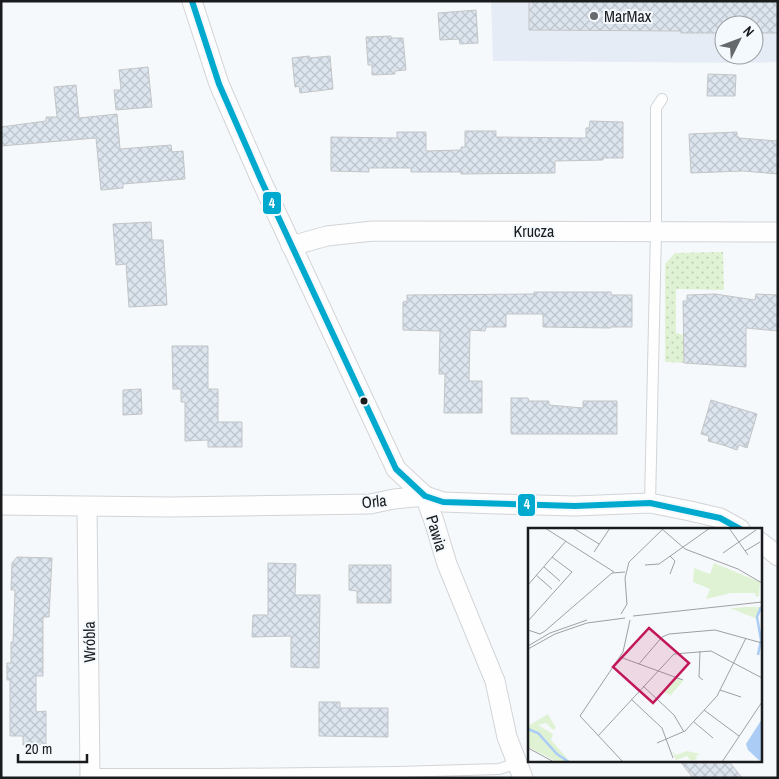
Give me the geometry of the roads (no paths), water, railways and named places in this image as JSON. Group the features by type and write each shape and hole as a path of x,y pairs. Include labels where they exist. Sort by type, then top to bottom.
{"street":[{"name":"Pawia","path":"192,1 219,84 291,246 396,469 425,496 447,564 495,681 507,737 521,770"},
{"name":"Krucza","path":"291,246 327,236 373,231 778,232"},
{"name":"Orla","path":"1,505 171,507 370,504 425,496 443,502 497,504 574,506 650,503 720,518 738,528"},
{"name":"Wróbla","path":"87,507 90,776"},
{"path":"762,544 778,556"}],"lane":[{"path":"650,503 656,232 656,108 662,98"},
{"path":"90,776 521,770"}],"place":[{"name":"MarMax","path":"594,16"}]}
